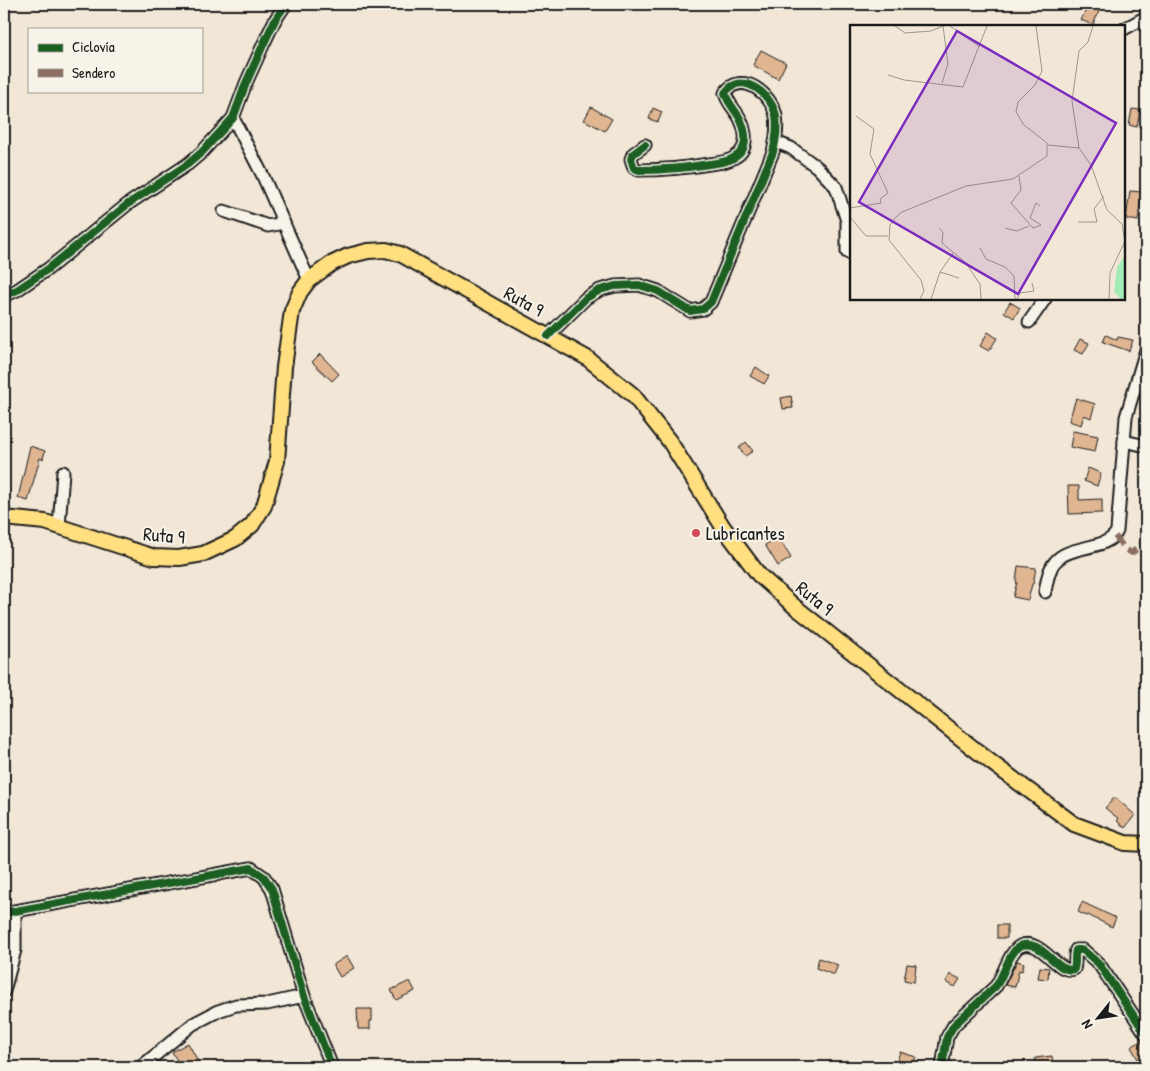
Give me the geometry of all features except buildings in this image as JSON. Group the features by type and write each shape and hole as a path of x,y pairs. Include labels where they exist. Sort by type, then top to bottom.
{"main road":[{"name":"Ruta 9","path":"4,518 45,522 154,556 179,558 203,554 234,539 252,525 264,506 277,461 284,367 292,311 300,292 309,280 331,264 348,256 386,250 400,254 587,358 633,395 670,442 723,528 759,575 794,606 992,763 1074,824 1124,843 1146,844"}],"street":[{"path":"4,296 17,290 48,269 128,204 188,164 202,152 234,118 246,83 264,43 275,20 286,4"},
{"path":"1125,28 1146,17"},
{"path":"548,336 586,298 600,290 615,286 639,285 658,291 690,311 703,309 711,302 774,152 776,115 769,99 756,88 737,82 729,87 725,93 726,100 735,108 743,122 745,135 745,146 734,159 689,168 639,170 634,168 631,159 633,154 645,145"},
{"path":"234,118 262,174 309,280"},
{"path":"776,142 791,148 817,167 836,188 847,221 847,252 850,254"},
{"path":"224,211 268,226 284,223"},
{"path":"1029,322 1044,300"},
{"path":"1045,592 1048,575 1055,561 1074,550 1106,542 1114,536 1118,517 1126,417 1146,350"},
{"path":"1124,441 1146,446"},
{"path":"59,527 63,472"},
{"path":"4,991 15,950 10,912 251,868 264,877 272,889 304,996 332,1067"},
{"path":"942,1067 947,1037 954,1025 996,986 1001,980 1013,953 1018,947 1023,945 1031,944 1046,953 1065,970 1070,971 1076,965 1076,950 1084,950 1099,964 1146,1034"},
{"path":"141,1067 194,1024 218,1011 236,1005 267,1004 304,996"}],"marked path":[{"path":"1115,536 1125,549 1132,553 1146,540"}],"cycle path":[{"path":"4,296 17,290 48,269 128,204 188,164 202,152 233,118 264,43 275,20 286,4"},
{"path":"548,336 586,298 600,290 615,286 639,285 658,291 690,311 703,309 711,302 773,152 777,125 776,116 769,100 763,93 748,84 740,84 732,86 725,93 741,121 745,134 744,147 741,153 735,157 723,162 692,167 639,170 634,168 631,159 633,154 645,145"},
{"path":"4,913 251,868 264,877 272,889 304,996 332,1067"},
{"path":"942,1067 947,1037 954,1025 996,986 1016,949 1028,944 1035,946 1068,970 1074,969 1076,950 1083,950 1099,964 1146,1034"}],"place":[{"name":"Lubricantes","path":"696,533"}]}
